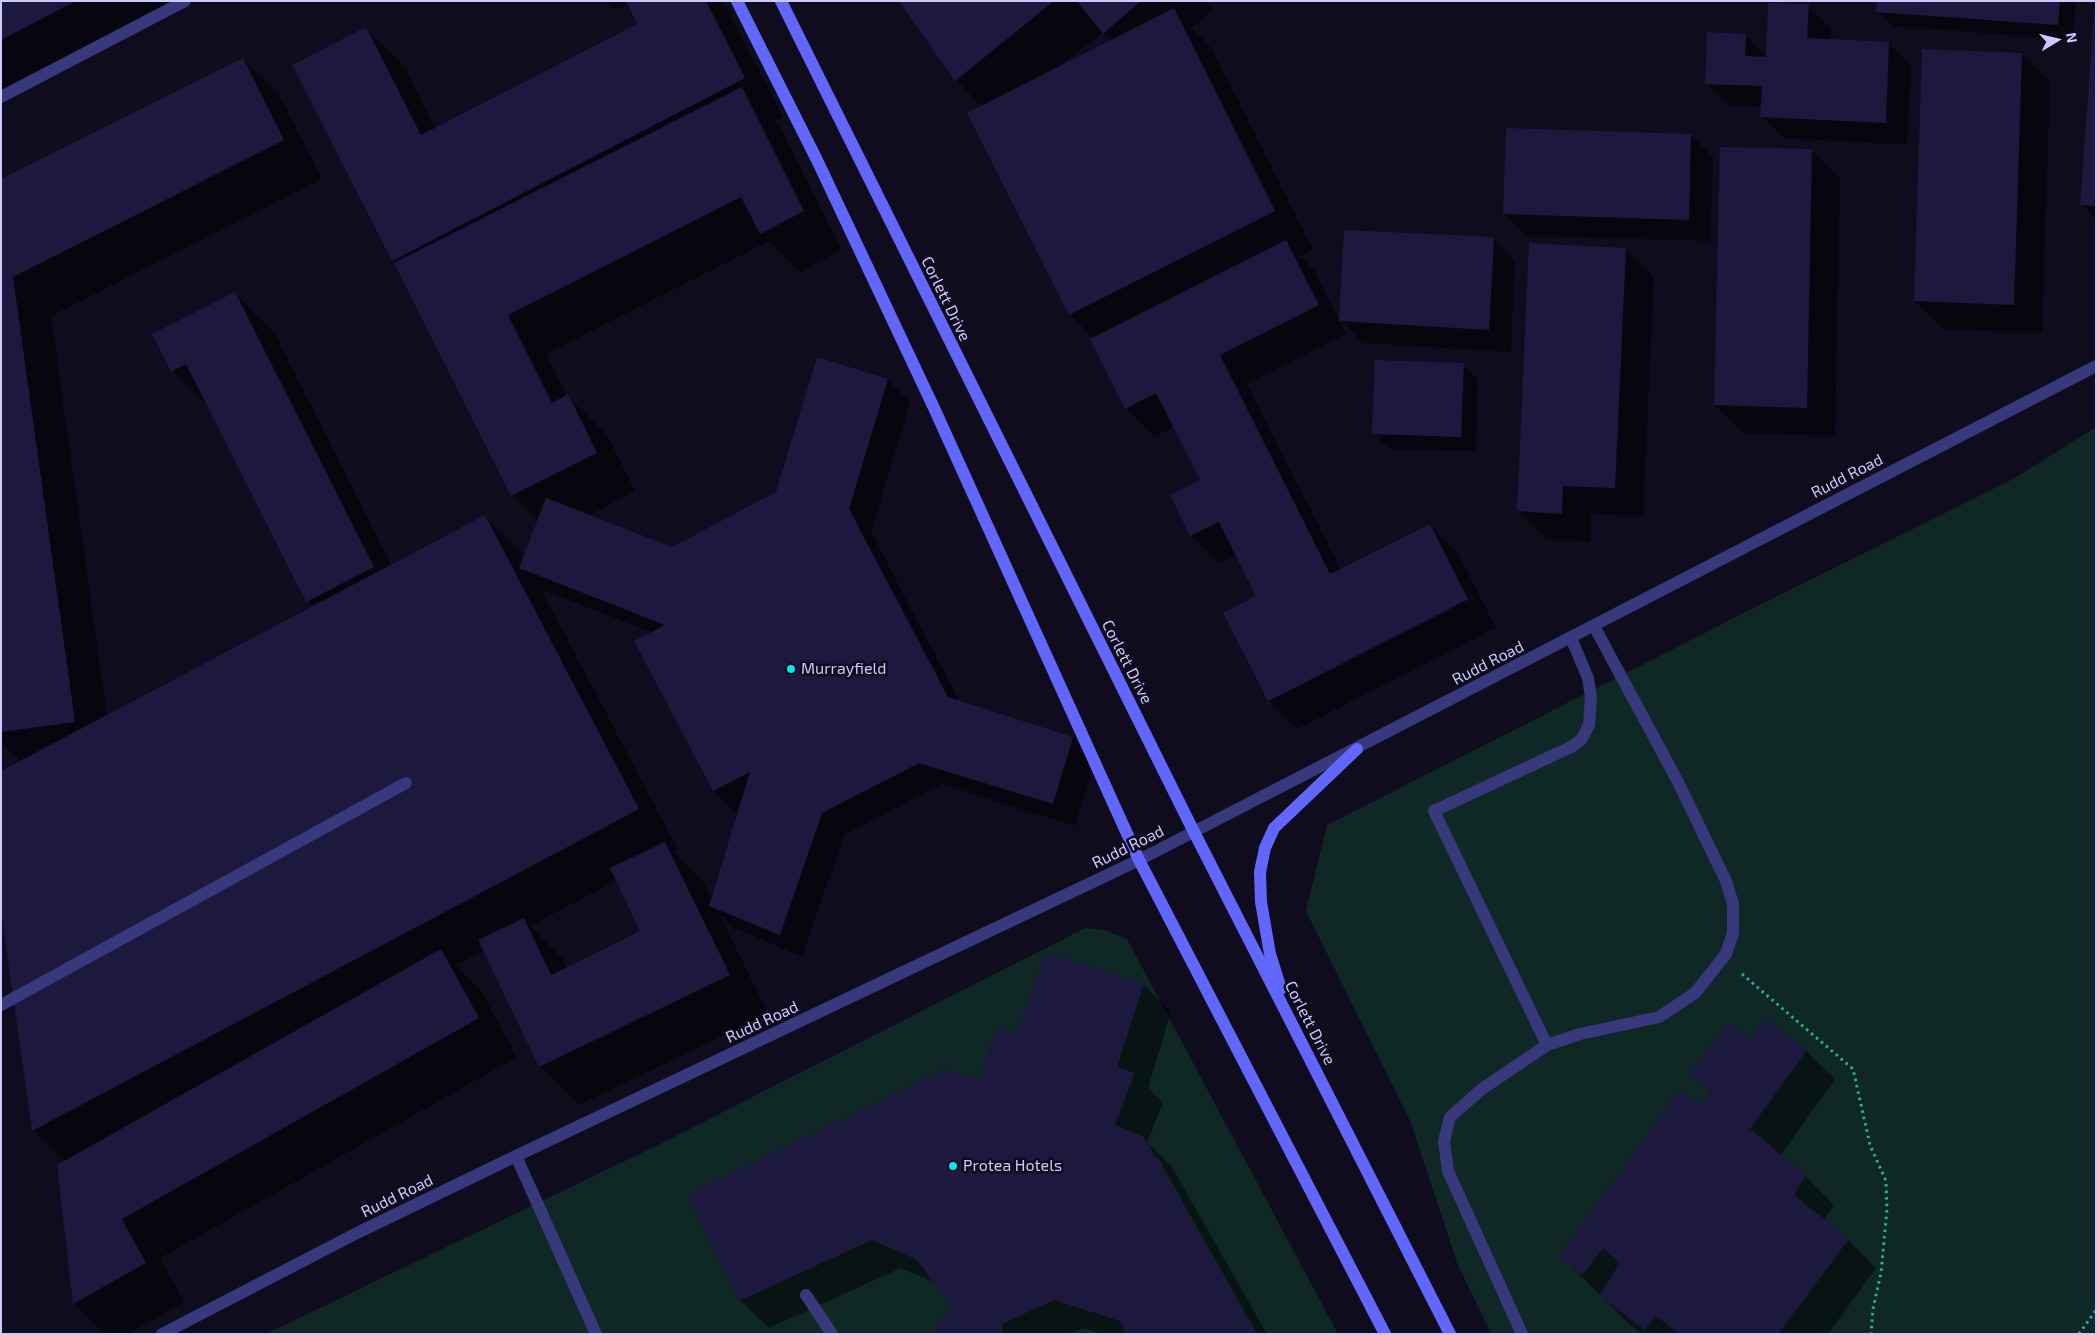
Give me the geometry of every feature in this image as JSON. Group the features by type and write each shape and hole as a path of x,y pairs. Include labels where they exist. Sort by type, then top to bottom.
{"main road":[{"path":"737,1 817,160 934,408 1139,860 1385,1334"},
{"name":"Corlett Drive","path":"781,1 1194,832 1450,1334"},
{"path":"1290,1020 1270,954 1261,902 1260,872 1264,848 1274,828 1357,749"}],"street":[{"path":"1,97 185,1"},
{"name":"Rudd Road","path":"162,1334 357,1234 516,1156 1139,860 2096,366"},
{"path":"1522,1334 1448,1171 1444,1141 1450,1117 1482,1089 1547,1045 1580,1034 1659,1017 1695,993 1723,958 1733,934 1732,904 1726,881 1676,780 1594,626"},
{"path":"1547,1045 1434,811 1571,747 1581,740 1589,725 1591,697 1588,678 1571,638"},
{"path":"1,1005 406,783"},
{"path":"516,1156 596,1334"},
{"path":"806,1295 832,1334"}],"path":[{"path":"1723,958 1853,1069 1870,1145 1886,1181 1887,1209 1881,1273 1873,1309 1871,1334"},
{"path":"2079,1334 2096,1310"}],"green space":[{"path":"2096,427 2096,1334 1491,1334 1457,1263 1411,1123 1306,911 1327,825 1742,614 2015,478"},
{"path":"1085,928 1105,930 1127,939 1338,1334 266,1334 662,1143"}],"building":[{"path":"1,1 76,1 1,40"},
{"path":"626,1 706,1 745,78 392,261 292,65 366,27 421,135 637,24"},
{"path":"899,1 1054,1 955,81"},
{"path":"1077,1 1141,1 1103,34"},
{"path":"1877,1 2060,1 2058,25 1876,12"},
{"path":"1768,3 1809,4 1807,38 1889,42 1886,123 1760,117 1762,86 1705,84 1707,32 1746,34 1745,56 1766,57"},
{"path":"1174,8 1275,211 1069,315 967,113"},
{"path":"2094,13 2096,13 2096,206 2080,205"},
{"path":"1922,49 2022,53 2014,305 1914,301"},
{"path":"243,58 284,140 13,277 75,722 1,732 1,179"},
{"path":"742,87 804,211 760,234 741,197 508,315 552,403 568,394 597,453 511,496 394,263"},
{"path":"1506,128 1691,134 1689,220 1503,214"},
{"path":"1720,147 1812,149 1807,408 1714,405"},
{"path":"1344,230 1494,237 1489,330 1339,321"},
{"path":"1286,240 1319,305 1220,355 1330,574 1430,524 1468,599 1268,701 1223,613 1256,596 1219,522 1190,536 1170,495 1200,480 1156,393 1125,409 1090,339"},
{"path":"1529,243 1626,248 1615,488 1563,486 1562,514 1517,511"},
{"path":"235,292 374,567 306,602 186,364 171,372 152,334"},
{"name":"Murrayfield","path":"817,357 888,379 849,509 948,697 1073,737 1053,804 919,763 822,813 780,935 709,906 750,772 713,791 634,641 665,625 519,568 546,498 672,547 776,492"},
{"path":"1375,360 1464,363 1461,437 1372,434"},
{"path":"485,515 639,809 32,1131 1,911 1,771"},
{"path":"665,842 730,975 539,1067 478,940 524,918 551,975 640,931 610,868"},
{"path":"441,949 479,1018 122,1219 146,1263 73,1304 57,1165"},
{"name":"Protea Hotels","path":"1045,953 1144,983 1117,1067 1135,1073 1115,1125 1144,1137 1256,1334 1126,1334 1120,1321 1054,1300 1002,1324 1003,1334 930,1334 952,1307 917,1260 872,1240 739,1301 687,1195 945,1069 980,1080 997,1028 1017,1033"},
{"path":"1764,1019 1807,1050 1750,1129 1806,1175 1794,1195 1849,1239 1778,1334 1679,1334 1656,1316 1644,1330 1599,1295 1620,1263 1603,1248 1582,1275 1559,1256 1679,1091 1701,1106 1712,1093 1689,1073 1729,1023 1752,1041"}],"place":[{"name":"Murrayfield","path":"791,669"},
{"name":"Protea Hotels","path":"953,1166"}]}
